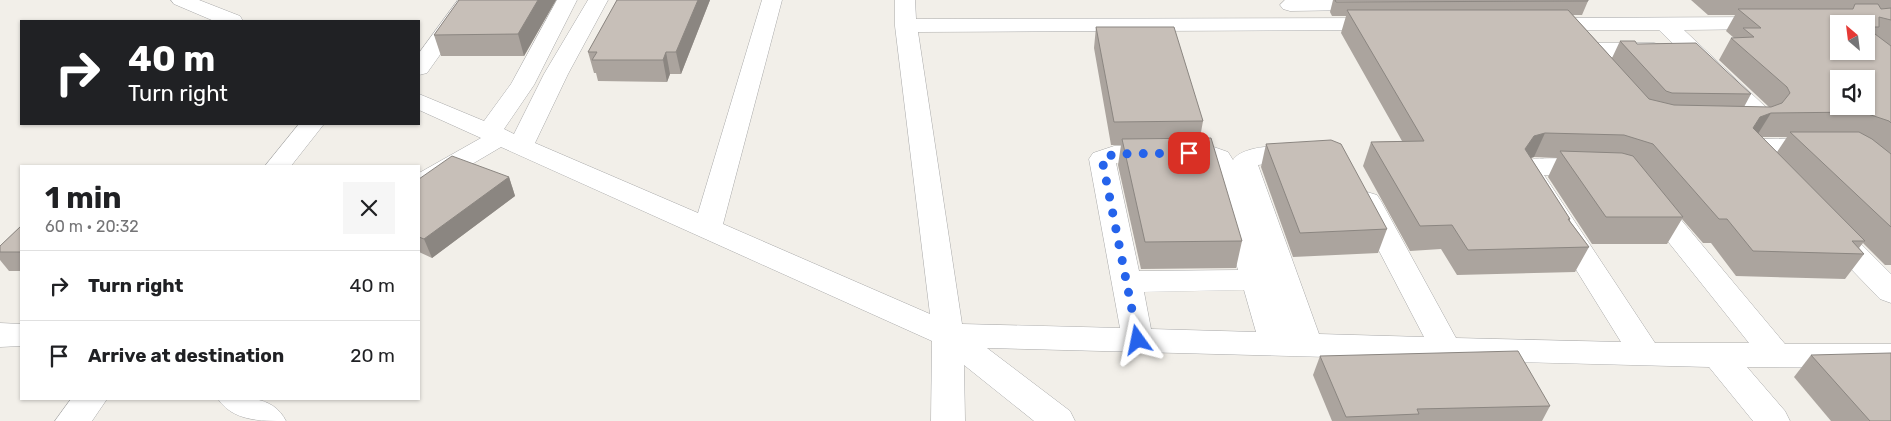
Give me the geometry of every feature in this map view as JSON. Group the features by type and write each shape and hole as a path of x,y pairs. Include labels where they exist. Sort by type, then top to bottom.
{"street":[{"path":"181,0 230,20"},
{"path":"420,67 469,0"},
{"path":"503,138 522,85 567,0"},
{"path":"420,183 503,138 556,74 598,0"},
{"path":"707,230 772,0"},
{"path":"1300,25 1289,2 1355,2 1368,24"},
{"path":"1587,6 1605,24"},
{"path":"948,421 948,335 906,13 1300,25 1397,24"},
{"path":"1664,23 1762,117 1756,122 1718,121"},
{"path":"1526,24 1794,23"},
{"path":"1566,24 1607,72"},
{"path":"1588,50 1692,50"},
{"path":"420,101 948,335 1058,421"},
{"path":"279,165 311,125"},
{"path":"1780,179 1753,152 1756,147 1837,146"},
{"path":"1138,340 1102,159 1114,154 1208,153 1219,158 1276,345"},
{"path":"1308,346 1244,162 1254,156 1329,153"},
{"path":"1646,354 1529,173 1534,167 1624,176 1778,357"},
{"path":"1354,176 1446,349"},
{"path":"1820,220 1891,292"},
{"path":"1126,282 1255,280"},
{"path":"0,335 20,335"},
{"path":"948,335 1718,356 1891,356"},
{"path":"1718,356 1773,421"},
{"path":"72,421 89,400"},
{"path":"237,400 269,421"}],"building":[{"path":"459,0 538,0 518,34 434,35"},
{"path":"617,0 698,0 676,52 666,52 663,60 592,60 597,52 588,52"},
{"path":"1335,0 1588,0 1588,1 1336,2"},
{"path":"1855,4 1878,4 1881,9 1891,8 1891,20 1879,17 1879,27 1875,27 1875,15 1830,15 1830,60 1875,60 1875,34 1891,46 1891,123 1871,115 1875,115 1875,70 1830,70 1830,112 1771,113 1760,117 1753,128 1865,241 1852,241 1864,254 1753,251 1727,219 1719,219 1653,144 1624,135 1545,133 1534,136 1525,149 1570,219 1568,219 1589,247 1468,250 1452,225 1420,226 1371,142 1424,141 1347,10 1568,10 1649,99 1674,105 1771,107 1782,103 1790,93 1787,87 1731,38 1754,37 1743,28 1761,28 1738,9 1853,9"},
{"path":"1096,27 1174,27 1203,121 1114,122"},
{"path":"1620,41 1635,41 1637,44 1696,43 1751,94 1672,93 1666,91"},
{"path":"1790,132 1859,132 1872,139 1891,154 1891,227"},
{"path":"1211,138 1242,241 1145,242 1122,139"},
{"path":"1331,140 1341,144 1387,229 1300,233 1266,144"},
{"path":"1560,151 1622,153 1633,156 1683,217 1606,217"},
{"path":"452,156 509,177 424,239 420,237 420,178"},
{"path":"20,227 20,252 0,252 0,246"},
{"path":"1518,351 1550,406 1417,409 1419,414 1346,417 1320,356"},
{"path":"1891,353 1891,421 1870,421 1811,355"}],"route":[{"path":"1138,340 1102,159 1114,154 1189,153"}]}
